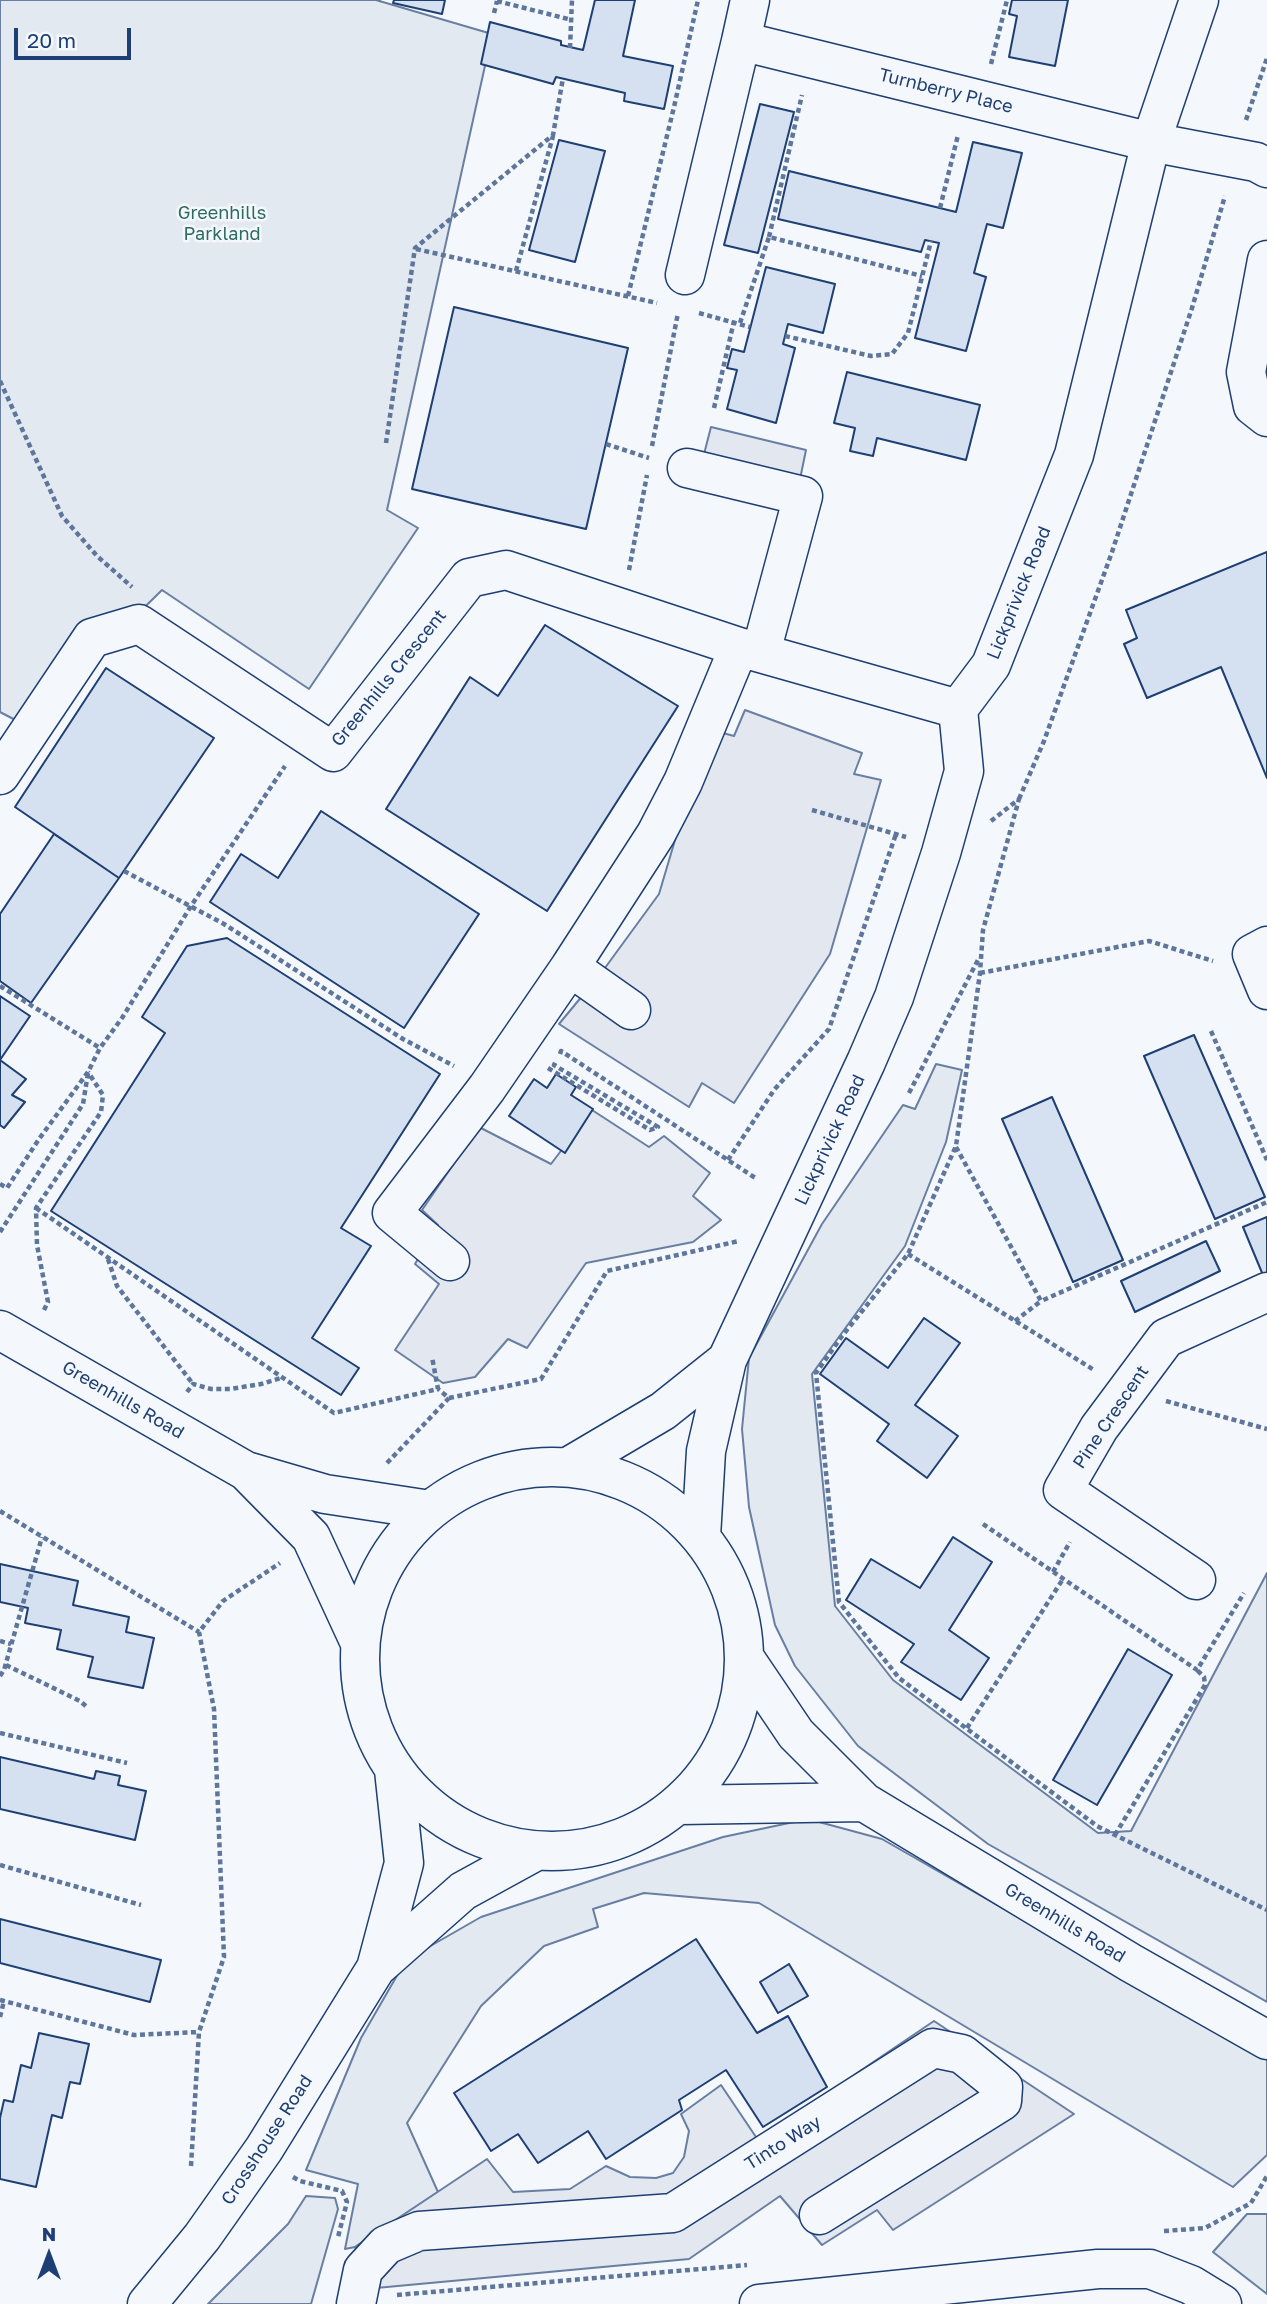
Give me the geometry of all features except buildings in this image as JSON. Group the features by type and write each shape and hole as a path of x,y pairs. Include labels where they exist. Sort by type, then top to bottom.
{"street":[{"path":"682,292 750,0"},
{"name":"Lickprivick Road","path":"701,1536 706,1451 727,1360 894,998 941,853 964,771 958,709 991,665 1074,455 1151,142 1199,0"},
{"name":"Turnberry Place","path":"741,41 1151,142 1256,162 1267,168"},
{"path":"1267,260 1246,372 1253,406 1267,417"},
{"path":"450,1262 392,1213 487,1088 656,834 750,649 803,496 687,467"},
{"name":"Greenhills Crescent","path":"0,775 92,638 139,624 333,752 469,578 506,570 750,649 958,709"},
{"path":"570,967 631,1010"},
{"name":"Pine Crescent","path":"1196,1580 1055,1501 1099,1428 1166,1338 1267,1292"},
{"name":"Greenhills Road","path":"0,1330 246,1471 325,1494 430,1510"},
{"name":"Lickprivick Road","path":"568,1467 663,1411 727,1360"},
{"path":"568,1467 618,1478 664,1502 701,1536 734,1592 746,1660 738,1714 715,1763 680,1804 636,1833 588,1849 537,1852 481,1839 432,1811 394,1770 365,1709 360,1643 371,1593 388,1558 430,1510 472,1484 519,1469 568,1467"},
{"name":"Greenhills Road","path":"246,1471 311,1537 360,1643"},
{"name":"Greenhills Road","path":"746,1660 796,1734 864,1802 1131,1963 1267,2040"},
{"name":"Crosshouse Road","path":"376,1968 404,1863 394,1770"},
{"path":"680,1804 864,1802"},
{"name":"Crosshouse Road","path":"147,2304 202,2237 258,2157 376,1968 463,1891 537,1852"},
{"name":"Tinto Way","path":"356,2304 363,2270 386,2245 419,2231 673,2213 933,2048 962,2053 1003,2087 1002,2101 819,2215"},
{"path":"759,2304 1098,2269 1150,2269 1172,2291 1191,2285 1222,2304"}],"path":[{"path":"570,48 572,0"},
{"path":"628,296 698,0"},
{"path":"940,208 1007,0"},
{"path":"494,13 497,1 572,20"},
{"path":"714,408 737,322 769,237 811,58"},
{"path":"1267,58 1231,158 1226,192 1192,308 1112,552 1044,741 1019,799 982,930 980,973 956,1146 908,1254 816,1373 839,1602 899,1678 1097,1826 1267,1910"},
{"path":"516,271 553,135 563,78"},
{"path":"386,443 415,248 553,135"},
{"path":"769,237 922,276"},
{"path":"785,336 872,356 892,354 908,332 931,241"},
{"path":"415,248 628,296 682,292 750,327"},
{"path":"622,608 682,292"},
{"path":"0,381 62,516 97,555 143,597 155,634"},
{"path":"606,444 687,467"},
{"path":"0,1184 7,1188 88,1072 100,1048 122,1018 191,906 306,734"},
{"path":"985,825 1019,799"},
{"path":"812,810 896,834 941,853"},
{"path":"728,1160 774,1090 829,1029 896,834"},
{"path":"124,871 224,925 403,1039 446,1061 487,1088"},
{"path":"980,973 1149,942 1265,971"},
{"path":"909,1093 981,954"},
{"path":"0,985 100,1048"},
{"path":"1211,1031 1267,1160"},
{"path":"547,1068 650,1130 658,1127 554,1065 561,1051 757,1179"},
{"path":"0,1233 83,1104 88,1072"},
{"path":"48,1302 37,1245 36,1208 101,1112 103,1095 88,1072"},
{"path":"956,1146 1041,1301"},
{"path":"1015,1321 1041,1301 1267,1202"},
{"path":"36,1208 334,1413 438,1389"},
{"path":"351,1497 359,1473 389,1462 449,1398 541,1379 607,1271 788,1230"},
{"path":"908,1254 1128,1390 1267,1429"},
{"path":"108,1258 117,1286 193,1384 211,1389 230,1389 282,1378"},
{"path":"432,1357 438,1389 449,1398"},
{"path":"165,1424 193,1384"},
{"path":"0,1511 199,1632 214,1709 224,1957 199,2032 191,2166"},
{"path":"983,1524 1204,1677 1205,1685 1115,1835"},
{"path":"0,1676 42,1536"},
{"path":"199,1632 223,1601 282,1561 311,1537"},
{"path":"967,1728 1063,1579"},
{"path":"1196,1670 1244,1593"},
{"path":"0,1642 11,1644"},
{"path":"5,1665 80,1701 87,1707"},
{"path":"0,1733 127,1763"},
{"path":"0,1865 141,1905"},
{"path":"0,2017 2,2000 134,2035 199,2032"},
{"path":"258,2157 300,2181 342,2191 347,2202 337,2242"}],"green space":[{"name":"Greenhills Parkland","path":"0,0 376,0 492,34 387,510 418,528 309,689 162,590 25,725 0,712"},
{"path":"936,1064 962,1070 946,1142 905,1246 812,1374 835,1606 893,1680 1098,1833 1131,1831 1267,1573 1267,2002 988,1844 858,1746 795,1666 775,1625 749,1507 742,1429 749,1358 822,1224 903,1105 915,1109"},
{"path":"808,1819 882,1839 1267,2060 1267,2155 1233,2187 759,1903 644,1893 593,1909 598,1927 544,1946 481,2006 407,2123 438,2192 355,2247 345,2249 358,2184 306,2170 361,2038 406,1960 481,1917 723,1837"},
{"path":"306,2196 335,2198 338,2209 311,2304 208,2304 288,2224"},
{"path":"1247,2214 1267,2214 1267,2294 1213,2252"}],"shaded area":[{"path":"711,427 806,450 799,484 703,458"},
{"path":"745,710 862,753 854,774 881,780 830,954 734,1103 702,1083 689,1107 559,1024 602,972 659,894 708,729 734,736"},
{"path":"592,1110 649,1147 664,1136 710,1173 693,1196 721,1220 693,1242 586,1263 527,1348 508,1339 475,1377 443,1383 395,1350 439,1284 415,1264 438,1225 422,1210 479,1127 551,1164"},
{"path":"934,2021 1074,2114 893,2230 877,2210 822,2245 780,2196 689,2259 376,2288 355,2247 487,2159 513,2192 570,2189 606,2166 630,2177 656,2178 673,2173 684,2157 689,2131 681,2114 721,2085 758,2140"}]}
